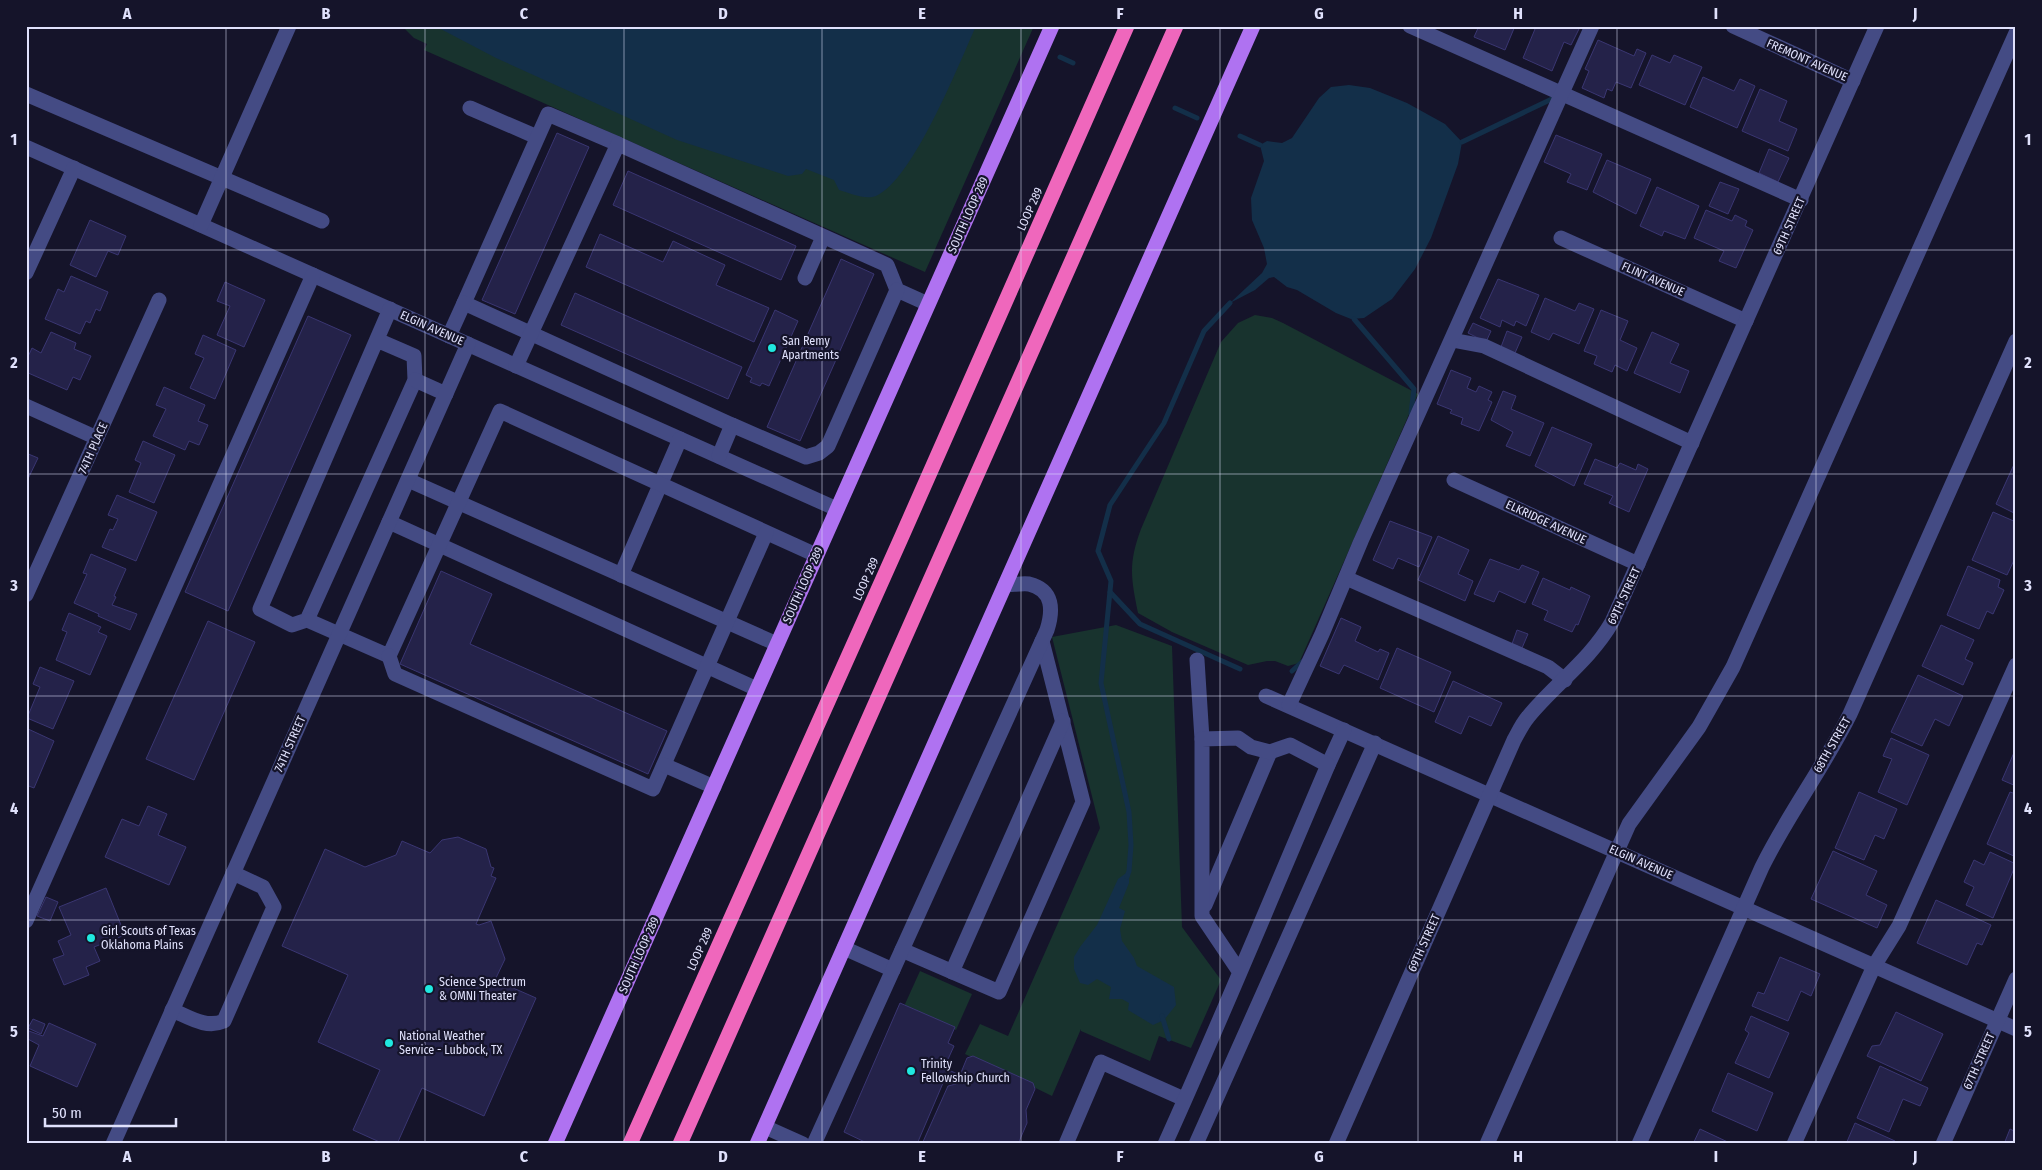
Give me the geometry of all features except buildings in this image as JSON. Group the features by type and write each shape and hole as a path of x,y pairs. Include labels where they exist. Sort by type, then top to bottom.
{"highway":[{"name":"LOOP 289","path":"630,1144 902,536 1127,26"},
{"path":"680,1144 1176,26"}],"main road":[{"name":"SOUTH LOOP 289","path":"555,1144 1052,26"},
{"path":"757,1144 1253,26"}],"street":[{"path":"201,225 289,26"},
{"path":"1410,26 1800,200"},
{"path":"1289,705 1592,26"},
{"name":"FREMONT AVENUE","path":"1733,26 1853,81"},
{"name":"69TH STREET","path":"1336,1144 1514,740 1526,719 1582,662 1605,635 1877,26"},
{"path":"1487,1144 1629,824 1699,727 1733,667 2016,33"},
{"path":"26,94 322,221"},
{"path":"470,108 537,137"},
{"path":"449,336 548,114 887,265 897,290 928,304"},
{"path":"516,366 618,144"},
{"name":"ELGIN AVENUE","path":"26,147 837,509"},
{"path":"26,274 74,168"},
{"path":"806,278 823,237"},
{"name":"FLINT AVENUE","path":"1561,238 1746,321"},
{"path":"26,921 313,275"},
{"path":"464,303 806,457 828,446 897,290"},
{"name":"74TH PLACE","path":"26,595 159,300"},
{"path":"389,656 307,620 292,625 260,609 390,309"},
{"path":"307,620 415,380 414,356 377,340"},
{"path":"1452,340 1484,346 1692,443"},
{"name":"68TH STREET","path":"1639,1144 1776,838 1837,741 1850,714 2016,341"},
{"name":"74TH STREET","path":"113,1144 468,344"},
{"path":"415,380 446,394"},
{"path":"26,406 98,438"},
{"path":"766,533 654,789 395,674 389,656 460,503 500,411 816,555"},
{"path":"719,456 732,425"},
{"path":"621,575 680,439"},
{"path":"408,480 777,644"},
{"name":"ELKRIDGE AVENUE","path":"1454,480 1638,564"},
{"path":"389,522 757,689"},
{"path":"1346,578 1548,667 1564,680"},
{"path":"814,1144 1042,641 1051,617 1052,607 1040,588 1028,584 1005,585"},
{"path":"902,950 999,992 1083,802 1042,641"},
{"path":"1197,660 1202,739 1202,916 1240,971"},
{"path":"1794,1144 1874,966 1899,926 2016,665"},
{"name":"ELGIN AVENUE","path":"1266,696 2016,1029"},
{"path":"952,972 1063,721"},
{"path":"1165,1144 1344,730"},
{"path":"1202,739 1238,738 1251,747 1270,752 1290,745 1328,765"},
{"path":"1196,1144 1375,743"},
{"path":"1202,913 1270,752"},
{"path":"664,765 714,787"},
{"path":"172,1010 214,1026 224,1021 274,907 263,886 233,873"},
{"path":"844,948 893,970"},
{"name":"67TH STREET","path":"1943,1144 2016,979"},
{"path":"1066,1144 1101,1062 1184,1099"},
{"path":"765,1127 803,1144"}],"green space":[{"path":"402,26 1034,26 925,272 424,50 427,44 414,38"},
{"path":"1255,315 1272,318 1283,323 1418,394 1299,663 1288,666 1275,661 1248,665 1172,632 1138,613 1132,580 1132,562 1141,529 1221,342 1238,323"},
{"path":"1116,625 1172,646 1182,927 1221,980 1191,1048 1159,1036 1150,1061 1081,1031 1081,1029 1052,1096 965,1054 980,1024 1008,1036 1100,828 1052,637"},
{"path":"920,971 972,994 956,1030 939,1022 901,1013"}],"water":[{"path":"435,26 976,26 934,119 905,168 890,186 876,196 867,197 839,190 834,180 806,169 802,174 788,176 677,140 496,58"},
{"path":"1349,85 1370,88 1407,103 1445,124 1462,142 1458,164 1431,238 1415,269 1392,299 1364,318 1351,319 1336,313 1297,290 1287,287 1274,277 1269,278 1255,290 1230,303 1262,273 1267,264 1264,248 1252,220 1251,198 1264,161 1260,145 1267,141 1282,143 1292,138 1319,98 1331,87"},
{"path":"1129,871 1129,883 1119,908 1125,911 1120,929 1122,941 1134,958 1137,966 1174,987 1176,1005 1164,1020 1153,1025 1128,1010 1129,1003 1122,999 1109,999 1111,987 1097,979 1088,985 1080,983 1074,969 1074,957 1097,925 1118,879"}],"waterway":[{"path":"1060,57 1073,63"},
{"path":"1462,142 1554,98"},
{"path":"1175,108 1197,118"},
{"path":"1240,136 1260,145"},
{"path":"1127,877 1131,845 1129,812 1101,683 1111,581 1098,551 1110,505 1164,423 1204,331 1230,303"},
{"path":"1354,319 1414,389 1411,413"},
{"path":"1110,592 1140,624 1240,669"},
{"path":"1292,671 1303,661"},
{"path":"1162,1016 1169,1039"}],"place":[{"name":"San Remy Apartments","path":"772,348"},
{"name":"Girl Scouts of Texas Oklahoma Plains","path":"91,938"},
{"name":"Science Spectrum & OMNI Theater","path":"429,989"},
{"name":"National Weather Service - Lubbock, TX","path":"389,1043"},
{"name":"Trinity Fellowship Church","path":"911,1071"}]}
